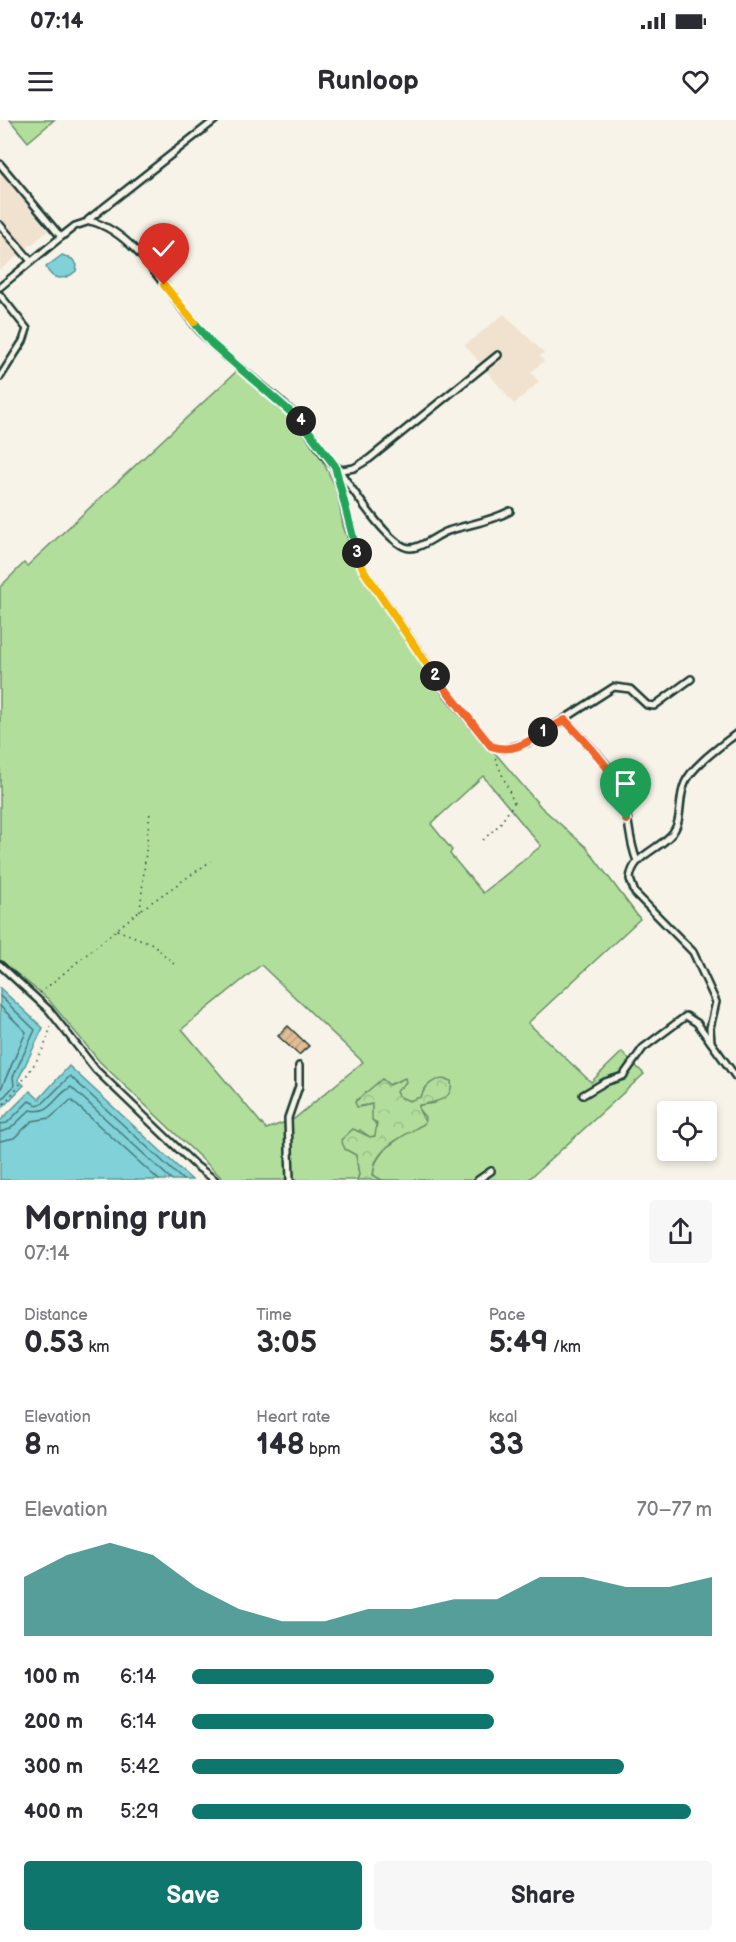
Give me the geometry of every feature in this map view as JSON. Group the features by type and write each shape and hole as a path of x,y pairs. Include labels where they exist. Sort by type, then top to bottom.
{"lane":[{"path":"0,287 61,237 87,221 215,120"},
{"path":"0,164 61,237"},
{"path":"87,221 94,221 129,244 206,338 296,416 393,540 406,548 415,547 448,531 489,521 510,511"},
{"path":"0,225 32,261"},
{"path":"0,295 27,329 23,341 0,377"},
{"path":"337,467 348,470 369,459 498,356"},
{"path":"337,467 353,542 364,571 447,693 491,746 504,749 521,746 612,688 630,689 647,705 654,706 691,679"},
{"path":"565,720 609,769 621,790 630,841 637,861"},
{"path":"711,1042 715,997 691,948 633,889 630,874 637,861 673,832 678,822 682,789 688,776 736,735"},
{"path":"0,965 49,1010 96,1070 215,1180"},
{"path":"583,1095 605,1082 623,1076 643,1048 682,1017 692,1018 736,1077"},
{"path":"290,1180 288,1118 299,1086 298,1066"},
{"path":"478,1180 491,1171"}],"path":[{"path":"483,840 500,824 514,803 491,746"},
{"path":"139,911 150,811"},
{"path":"37,998 56,978 139,911 211,861"},
{"path":"117,930 153,944 177,967"},
{"path":"0,1108 17,1090 40,1054 49,1032 49,1010"}],"shaded area":[{"path":"0,170 48,231 0,270"},
{"path":"504,314 544,353 540,356 544,361 531,372 539,382 514,404 465,345"}],"green space":[{"path":"10,120 54,120 28,142"},
{"path":"238,370 290,415 310,436 337,490 343,526 357,564 443,692 541,807 586,847 640,919 528,1023 591,1082 622,1052 644,1074 528,1180 382,1180 374,1177 374,1168 383,1152 407,1133 424,1124 425,1117 419,1110 419,1105 435,1103 447,1080 430,1084 421,1097 409,1101 398,1096 396,1092 404,1084 400,1080 389,1085 382,1079 373,1089 356,1100 360,1107 372,1104 373,1120 378,1128 375,1136 370,1137 360,1130 345,1149 356,1155 359,1175 357,1180 224,1180 100,1062 48,999 0,960 0,587 24,563 27,566","holes":["483,776 541,846 483,893 450,854 452,850 431,824","261,965 363,1062 294,1119 266,1129 182,1029"]},
{"path":"405,1078 406,1082 396,1092 398,1096 409,1101 421,1097 429,1084 441,1079 451,1081 450,1093 442,1099 419,1105 425,1122 392,1143 380,1154 375,1162 373,1175 382,1180 357,1180 359,1175 356,1155 345,1149 341,1140 353,1129 370,1137 375,1136 377,1123 372,1120 372,1104 357,1107 355,1102 382,1079 389,1085"}],"water":[{"path":"62,255 72,259 77,265 76,271 64,278 55,277 46,267"},
{"path":"0,988 43,1028 18,1080 24,1085 0,1110"},
{"path":"69,1066 192,1180 0,1180 0,1121 30,1091 39,1099"}],"building":[{"path":"288,1026 309,1046 299,1055 278,1036"}],"route":[{"path":"164,285 212,344 296,416 335,466 353,542 364,571 447,693 491,746 504,749 521,746 565,720 609,769 623,796 626,820"}]}
